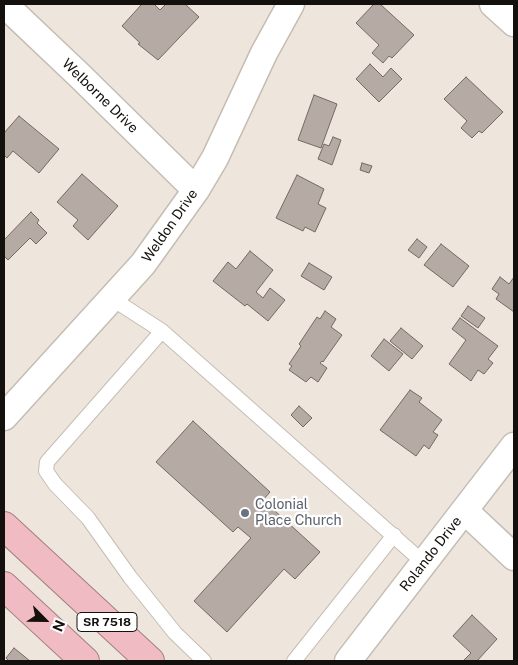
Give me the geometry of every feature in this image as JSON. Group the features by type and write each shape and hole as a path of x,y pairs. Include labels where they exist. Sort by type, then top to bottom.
{"highway":[{"name":"SR 7518","path":"4,526 150,661"},
{"name":"SR 7518","path":"4,586 85,661"}],"street":[{"name":"Welborne Drive","path":"4,4 196,190"},
{"name":"Weldon Drive","path":"4,417 143,264 196,190 215,158 264,53 291,4"},
{"path":"493,4 514,23"},
{"name":"Rolando Drive","path":"348,661 514,446"},
{"path":"465,511 514,557"}],"lane":[{"path":"111,298 162,331 424,563"},
{"path":"162,331 47,462 46,471 55,484 88,518 130,577 170,626 204,661"},
{"path":"294,661 394,535"}],"building":[{"path":"142,4 154,4 160,10 166,4 185,4 199,17 158,60 138,44 140,43 122,26"},
{"path":"374,4 380,4 414,35 392,58 389,56 383,63 372,53 379,45 356,23"},
{"path":"370,64 383,77 391,68 402,79 379,102 356,79"},
{"path":"466,77 503,112 482,133 479,131 472,138 461,128 467,121 444,99"},
{"path":"314,95 337,104 321,148 298,140"},
{"path":"19,116 59,149 39,173 13,151 7,158 4,155 4,133"},
{"path":"333,137 341,140 332,165 318,159 324,144 329,146"},
{"path":"362,163 372,166 369,173 360,170"},
{"path":"82,174 118,206 88,240 73,226 78,220 57,202"},
{"path":"297,175 324,189 318,204 326,208 315,232 305,227 303,231 276,218"},
{"path":"31,212 39,220 37,223 47,233 36,244 30,238 8,260 4,256 4,240"},
{"path":"417,239 427,247 419,258 408,250"},
{"path":"441,244 469,266 453,287 424,265"},
{"path":"250,251 273,270 256,292 263,298 270,288 285,300 268,321 213,281 228,262 236,269"},
{"path":"309,263 332,277 324,290 301,276"},
{"path":"500,277 509,284 514,277 514,312 496,299 499,294 492,289"},
{"path":"468,306 485,318 478,328 461,316"},
{"path":"325,311 336,319 331,327 342,335 323,362 320,363 327,368 318,382 311,377 306,382 289,370 292,366 289,364 301,346 299,344 317,317 320,319"},
{"path":"460,318 498,346 488,359 493,363 484,374 478,370 471,381 449,364 466,340 452,329"},
{"path":"401,328 423,346 412,359 390,341"},
{"path":"384,339 403,354 389,371 371,356"},
{"path":"410,390 422,398 419,402 442,420 433,432 438,435 429,449 424,445 416,456 380,430"},
{"path":"299,406 312,418 303,427 291,415"},
{"name":"Colonial Place Church","path":"193,421 270,492 263,500 320,552 295,579 284,569 227,632 194,601 251,538 238,527 233,532 156,462"},
{"path":"472,615 497,639 477,661 466,661 464,660 471,653 453,636"},
{"path":"14,648 30,661 9,661 6,658"}],"place":[{"name":"Colonial Place Church","path":"245,513"}]}
